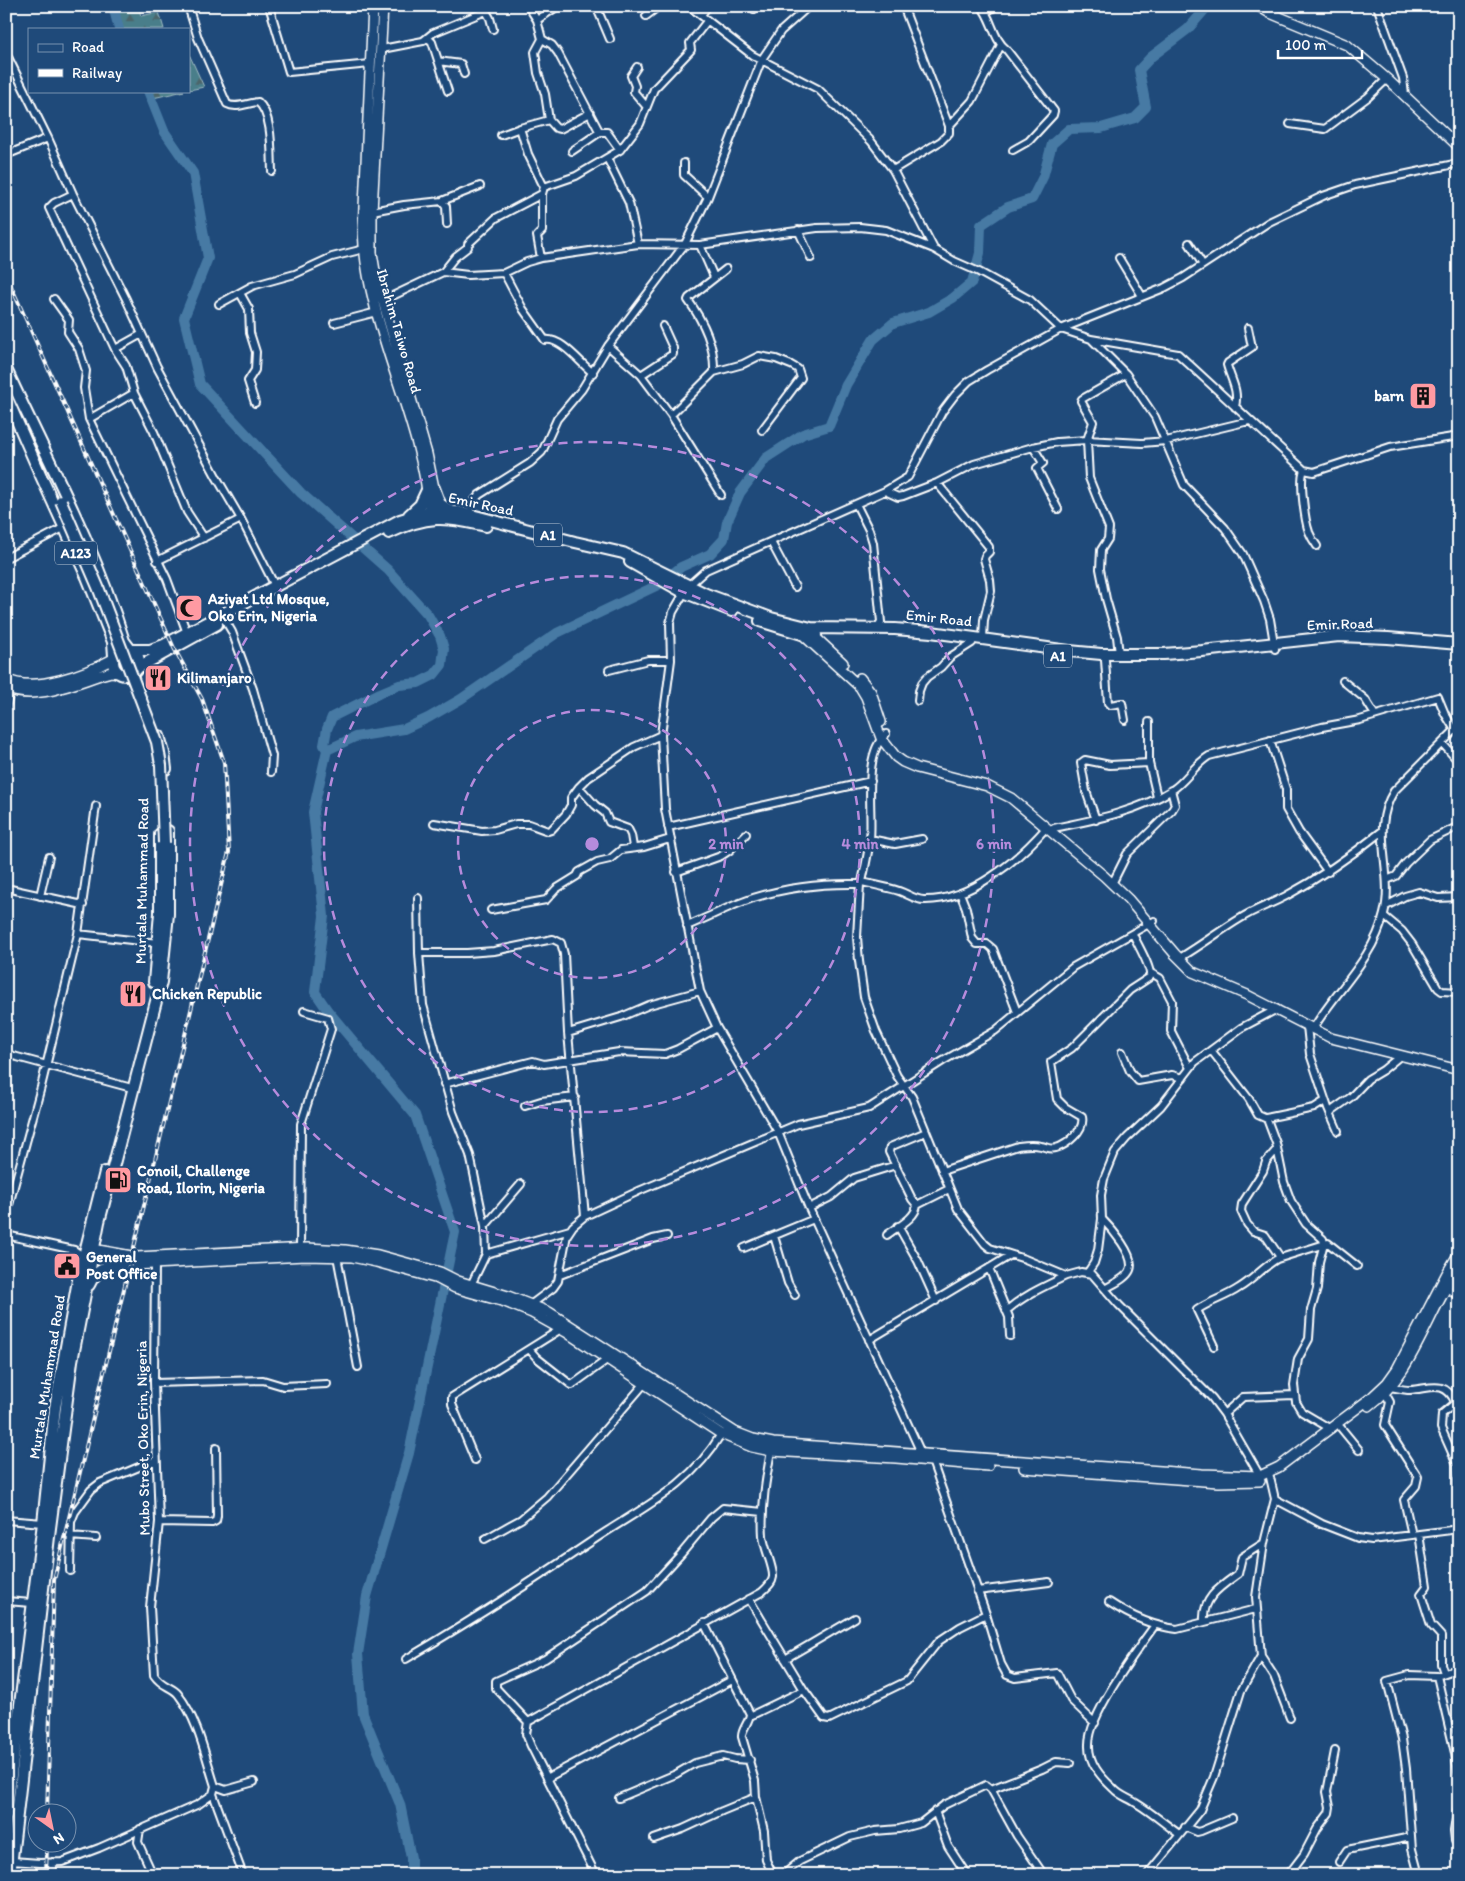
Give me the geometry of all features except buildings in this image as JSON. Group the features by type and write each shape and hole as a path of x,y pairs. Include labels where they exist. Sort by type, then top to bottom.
{"highway":[{"name":"Murtala Muhammad Road","path":"6,369 85,541 124,642 132,650"},
{"name":"Murtala Muhammad Road","path":"6,396 114,642 114,658"},
{"name":"Murtala Muhammad Road","path":"10,1875 64,1414 84,1297 85,1252 158,999 164,963 163,843 159,780 153,742 95,588 60,502 42,448"},
{"name":"Murtala Muhammad Road","path":"32,453 60,502"},
{"path":"406,518 420,505 430,489 441,506 453,512"},
{"name":"Emir Road","path":"433,515 453,512 468,518 623,553 686,589 738,613 784,630 901,635 1105,660 1183,659 1339,636 1459,644"},
{"name":"Emir Road","path":"433,515 447,518 468,518"},
{"name":"A1","path":"122,674 132,674 406,518 433,515"},
{"name":"A1","path":"386,531 433,515"},
{"name":"A1","path":"114,658 121,649 150,650 354,548"},
{"name":"Emir Road","path":"807,631 878,629 931,632 1069,651 1119,654 1366,642 1459,648"},
{"path":"132,650 139,658 138,669"},
{"path":"114,658 115,668 122,674"},
{"name":"Murtala Muhammad Road","path":"6,1815 55,1408 70,1316 152,996 158,943 164,914 170,855 164,753 138,681 138,669"},
{"name":"Murtala Muhammad Road","path":"122,674 133,685 157,752 164,914"},
{"path":"84,1297 91,1279 99,1270 108,1266 124,1264"}],"main road":[{"name":"Ibrahim Taiwo Road","path":"373,6 362,229 364,249 368,281 430,489"},
{"name":"Ibrahim Taiwo Road","path":"384,6 372,211 374,264 427,454 433,515"},
{"path":"1258,6 1270,13 1347,45 1387,79 1459,147"},
{"path":"368,124 377,125"},
{"path":"807,631 860,686 891,752 902,762 917,768 987,786 1011,798 1114,880 1183,956 1202,971 1250,991 1331,1038 1459,1070"},
{"path":"9,685 45,683 86,671 114,658"},
{"path":"9,685 33,694 111,672 122,674"},
{"path":"1050,828 1104,876 1152,923 1174,954 1192,972 1312,1026 1459,1065"},
{"path":"85,1252 130,1257 300,1249 361,1252 439,1276 457,1285 524,1310 560,1328 721,1434 752,1447 771,1451 994,1460 1161,1475 1266,1476 1341,1428 1388,1390 1405,1368 1446,1286 1459,1266"},
{"path":"85,1252 134,1266 305,1256 337,1256 376,1262 439,1276"},
{"path":"1266,1476 1331,1429 1387,1383 1397,1369 1459,1253"},
{"path":"457,1285 472,1285 533,1304 549,1312 609,1349 725,1426 753,1439 926,1458"}],"street":[{"path":"188,6 198,38 227,104 236,106 258,102 262,105 270,128 272,171"},
{"path":"269,6 289,72 370,64"},
{"path":"528,6 537,20 542,38 558,53 600,132"},
{"path":"537,20 558,6"},
{"path":"596,6 610,39"},
{"path":"646,16 659,6"},
{"path":"689,6 752,55 818,90 871,141 893,170 934,249"},
{"path":"701,15 708,6"},
{"path":"468,518 474,499 479,494 530,463 542,452 557,419 582,389 608,346 685,244 708,197 762,60 781,31 809,6"},
{"path":"893,170 946,138 950,126 903,6"},
{"path":"981,6 986,12 1001,45 1006,48 1054,111 1053,115 1029,141 1013,150"},
{"path":"986,12 996,6"},
{"path":"1377,6 1403,78 1405,96"},
{"path":"382,49 428,38 433,33 487,9 492,30"},
{"path":"384,300 443,272 456,256 468,247 468,244 496,218 543,190 576,176 620,150 645,116 646,106 654,89 691,50 690,43 707,21"},
{"path":"428,38 432,42 448,91"},
{"path":"542,38 535,52 549,120 556,128 560,129 590,113"},
{"path":"950,126 972,101 1001,45"},
{"path":"6,53 166,384 217,478 242,519 275,586"},
{"path":"438,61 461,64 464,74"},
{"path":"637,67 631,76 634,92 646,106"},
{"path":"1290,124 1325,129 1368,97 1387,79"},
{"path":"501,135 549,120"},
{"path":"520,128 528,154 543,190 542,231 537,236 540,258"},
{"path":"572,151 600,132 607,132 620,150"},
{"path":"6,154 48,138"},
{"path":"607,158 629,203 638,244"},
{"path":"1095,1723 1071,1700 1057,1672 1015,1678 1007,1675 1001,1664 986,1614 926,1458 809,1208 778,1132 716,1028 700,990 670,839 662,775 660,735 671,660 670,623 673,612 686,589 706,570 885,491 908,478 942,412 969,381 986,370 1061,329 1177,282 1269,222 1323,196 1354,185 1459,163"},
{"path":"684,164 684,175 708,197"},
{"path":"372,211 404,204 442,201 480,186"},
{"path":"73,194 54,203 49,208 115,348 126,366 134,393 154,432 187,512 204,538"},
{"path":"442,201 446,206 447,224"},
{"path":"443,272 468,276 504,273 540,258 638,244 700,245 798,230 860,227 886,230 934,249 1030,300 1061,329 1091,338 1178,354 1304,470 1314,472 1390,447 1459,436"},
{"path":"798,230 811,258"},
{"path":"1189,243 1203,266"},
{"path":"700,245 714,278"},
{"path":"219,304 252,286 295,274 332,257 364,249"},
{"path":"1119,258 1142,296"},
{"path":"714,372 715,358 703,322 688,300 726,269"},
{"path":"504,273 523,309 545,340 559,343 593,373"},
{"path":"240,293 249,309 250,333 256,352 255,370 248,381 255,403"},
{"path":"54,299 69,320 68,332 79,349 86,371 84,388 89,419 180,611 187,633"},
{"path":"334,323 377,312"},
{"path":"641,375 672,354 673,348 663,326"},
{"path":"1235,407 1236,390 1227,365 1228,362 1252,347 1248,328"},
{"path":"115,348 142,334"},
{"path":"1091,338 1126,374 1146,401 1166,441 1184,485 1226,528 1243,554 1264,601 1270,619 1275,646"},
{"path":"608,346 641,375 671,415 721,495"},
{"path":"671,415 714,372 763,356 776,359 798,369 801,378 762,430"},
{"path":"1119,654 1117,637 1100,569 1101,550 1108,539 1109,528 1089,478 1087,440 1093,422 1081,403 1082,399 1126,374"},
{"path":"89,419 134,393"},
{"path":"885,491 903,496 937,483 974,464 1057,442 1087,440 1142,443 1166,441 1249,420"},
{"path":"1033,447 1043,463 1037,468 1038,472 1058,509"},
{"path":"1304,470 1301,480 1304,489 1304,510 1309,532 1317,546"},
{"path":"937,483 989,547 989,552 984,559 991,591 984,620 983,638"},
{"path":"856,504 869,530 873,543 881,622 878,629"},
{"path":"157,561 242,519"},
{"path":"6,558 65,527"},
{"path":"770,542 795,587"},
{"path":"225,620 232,632 253,689 272,756 271,772"},
{"path":"918,701 922,683 927,677 941,667 950,657 972,643"},
{"path":"609,670 648,660 671,660"},
{"path":"1105,660 1108,703 1110,705 1122,703 1125,720"},
{"path":"1343,681 1365,699 1375,715"},
{"path":"6,708 9,685"},
{"path":"687,926 737,904 784,890 824,884 861,883 899,891 914,898 924,900 960,893 979,884 1015,860 1050,828 1096,820 1123,812 1158,797 1171,790 1202,760 1209,756 1360,720 1438,697 1445,714 1457,728 1394,791 1385,809 1381,832 1387,880 1384,916 1367,956 1312,1026 1310,1054 1325,1101 1338,1131"},
{"path":"1149,722 1149,763 1158,797"},
{"path":"434,823 482,831 495,830 516,824 529,824 548,831 551,830 566,814 571,806 571,798 588,778 634,747 660,735"},
{"path":"883,736 873,755 870,770 870,839 861,883 857,937 864,997 876,1031 904,1086 912,1097 958,1209 985,1244 1066,1276"},
{"path":"1270,740 1286,789 1286,809 1299,832 1328,872"},
{"path":"1442,743 1459,762"},
{"path":"1096,820 1086,792 1081,763 1085,760 1110,765 1149,763"},
{"path":"668,827 871,781"},
{"path":"579,787 605,813 609,822 628,829 633,847"},
{"path":"1114,880 1127,854 1172,810 1175,805 1171,790"},
{"path":"6,1216 24,1154 78,934 96,806"},
{"path":"1387,880 1396,876 1406,863 1430,840 1459,826"},
{"path":"6,828 6,845"},
{"path":"1183,956 1241,918 1266,904 1284,897 1328,872 1381,832"},
{"path":"676,872 721,856 746,834"},
{"path":"870,839 895,844 922,838"},
{"path":"491,910 546,900 556,889 577,876 579,872 597,862 610,859 621,850 644,847 670,839"},
{"path":"40,896 49,857"},
{"path":"6,888 83,905"},
{"path":"1386,906 1405,896 1419,892 1438,898 1459,897"},
{"path":"960,893 966,908 972,938 977,944 986,944 994,949 1017,1012"},
{"path":"418,898 419,953 423,1005 444,1084 470,1155 484,1226 486,1254 472,1285"},
{"path":"1384,916 1402,931 1412,944 1438,988 1442,991 1459,992"},
{"path":"524,1310 553,1288 560,1275 567,1235 586,1216 778,1132 806,1122 864,1110 984,1038 1073,967 1152,923"},
{"path":"78,934 158,943"},
{"path":"1132,934 1151,973 1160,978 1172,1001 1171,1031 1190,1068"},
{"path":"419,953 494,951 553,938 561,943 564,954 568,1033 586,1216"},
{"path":"942,1171 1018,1146 1029,1144 1056,1148 1073,1137 1079,1131 1083,1121 1080,1115 1065,1107 1057,1099 1051,1062 1072,1048 1130,990 1150,977 1151,973"},
{"path":"568,1033 621,1017 649,1005 700,990"},
{"path":"1088,1272 1094,1263 1098,1250 1102,1219 1101,1195 1104,1179 1115,1152 1161,1106 1195,1062 1241,1028 1277,1009"},
{"path":"300,1249 301,1124 331,1029 328,1018 304,1011"},
{"path":"444,1084 533,1060 544,1064 618,1052 665,1054 716,1028"},
{"path":"1211,1050 1261,1117 1266,1118 1314,1108 1325,1101"},
{"path":"1122,1052 1130,1071 1138,1081 1172,1075 1183,1078"},
{"path":"6,1054 128,1086"},
{"path":"1330,1112 1345,1102 1368,1079 1400,1056"},
{"path":"526,1106 541,1101 575,1097"},
{"path":"1266,1118 1277,1149 1284,1182 1291,1201 1306,1224 1320,1235 1324,1243 1319,1262 1317,1288 1311,1310 1309,1339 1298,1359 1295,1372 1294,1395 1298,1406 1306,1415 1331,1429"},
{"path":"887,1235 914,1214 918,1208 889,1152 890,1147 926,1132"},
{"path":"1277,1149 1266,1162 1263,1171 1242,1204 1241,1211 1246,1224 1253,1230 1265,1235 1280,1257"},
{"path":"809,1208 832,1197 854,1178 896,1165"},
{"path":"484,1226 521,1184"},
{"path":"917,1205 949,1189"},
{"path":"744,1248 814,1219"},
{"path":"1102,1219 1125,1246 1132,1264 1129,1272 1105,1289"},
{"path":"898,1226 918,1261 936,1301"},
{"path":"486,1254 570,1230"},
{"path":"6,1235 85,1252"},
{"path":"560,1275 653,1239 667,1236"},
{"path":"774,1236 788,1283 795,1295"},
{"path":"1214,1346 1197,1310 1238,1289 1280,1257 1304,1251 1324,1243 1333,1246 1357,1266"},
{"path":"870,1340 1011,1255"},
{"path":"337,1256 358,1367"},
{"name":"Mubo Street, Oko Erin, Nigeria","path":"156,1264 154,1383 159,1522 150,1607 154,1675 159,1683 177,1692 197,1726 215,1786"},
{"path":"989,1268 1010,1322 1010,1336"},
{"path":"1006,1311 1015,1302 1035,1290 1066,1276 1088,1272 1212,1398 1224,1414 1266,1476 1275,1499 1264,1543 1256,1609 1261,1656 1274,1676 1290,1718"},
{"path":"1446,1286 1459,1297"},
{"path":"475,1460 452,1404 452,1398 560,1328"},
{"path":"529,1349 537,1358 570,1384 608,1359"},
{"path":"154,1383 263,1380 284,1386 327,1384"},
{"path":"484,1539 521,1519 547,1497 645,1383"},
{"path":"1459,1520 1457,1464 1440,1422 1442,1414 1457,1401 1443,1388 1437,1386 1411,1390 1388,1390 1390,1402 1385,1425 1418,1477 1416,1486 1404,1500 1415,1534 1427,1586 1421,1594 1430,1625 1441,1636 1441,1674 1459,1778"},
{"path":"1224,1414 1243,1397 1294,1395"},
{"path":"1341,1428 1359,1450"},
{"path":"406,1659 492,1608 668,1492 699,1466 721,1434"},
{"path":"159,1522 212,1523 216,1521 216,1448"},
{"path":"528,1722 762,1592 773,1579 773,1571 764,1543 763,1512 771,1451"},
{"path":"70,1571 71,1522 75,1512 91,1490 100,1482 156,1460"},
{"path":"1275,1499 1322,1524 1358,1538 1372,1540 1459,1529"},
{"path":"528,1722 496,1688 496,1681 545,1660 647,1591 711,1518 723,1508 763,1512"},
{"path":"6,1520 42,1523"},
{"path":"70,1536 96,1538"},
{"path":"1204,1622 1203,1613 1205,1606 1214,1590 1238,1574 1242,1557 1264,1543"},
{"path":"977,1591 1049,1582"},
{"path":"749,1599 804,1690 824,1718 829,1719 907,1681 940,1642 960,1627 986,1614"},
{"path":"6,1601 32,1603"},
{"path":"1110,1602 1126,1614 1176,1629 1256,1609"},
{"path":"785,1659 855,1618"},
{"path":"704,1623 750,1714 749,1721 742,1733 755,1781 756,1797 764,1831 766,1860 773,1875"},
{"path":"1155,1624 1112,1689 1095,1723 1089,1744 1094,1768 1114,1790 1124,1797 1135,1801 1179,1834"},
{"path":"1147,1875 1200,1810 1214,1776 1241,1691 1261,1656"},
{"path":"1419,1875 1412,1849 1402,1739 1387,1681 1409,1675 1441,1674 1459,1668"},
{"path":"547,1778 732,1680"},
{"path":"750,1714 752,1715 804,1690"},
{"path":"528,1722 526,1734 596,1875"},
{"path":"1288,1875 1304,1854 1317,1829 1329,1813 1327,1792 1335,1751"},
{"path":"619,1798 676,1774 695,1763 723,1756 750,1760"},
{"path":"991,1789 1056,1762 1070,1763"},
{"path":"12,1861 62,1862 99,1848 199,1804 212,1794 215,1786 226,1790 254,1782"},
{"path":"783,1875 800,1862 844,1840 875,1831 899,1829 922,1822 936,1811 986,1785 991,1789 1017,1836 1044,1875"},
{"path":"212,1794 243,1875"},
{"path":"654,1839 683,1830 756,1797"},
{"path":"1455,1840 1454,1830 1459,1800"},
{"path":"936,1811 948,1846 966,1875"},
{"path":"1185,1827 1197,1832 1232,1818"},
{"path":"140,1829 138,1842 153,1875"},
{"path":"1339,1862 1347,1850 1411,1837"},
{"path":"51,1875 53,1862"}],"green space":[{"path":"116,6 138,6 141,16 159,12 164,28 121,28"},
{"path":"190,56 204,87 190,90"},
{"path":"150,92 180,92 153,98"}],"waterway":[{"path":"113,6 119,28"},
{"path":"327,750 355,737 404,729 428,718 461,699 557,633 658,585 681,567 710,554 724,539 727,522 740,493 766,458 803,434 829,426 846,385 873,340 893,323 929,312 953,298 972,282 980,253 981,225 1008,207 1032,199 1043,177 1052,144 1069,129 1101,128 1135,118 1146,107 1139,70 1151,57 1188,29 1208,6"},
{"path":"148,92 164,131 193,173 208,258 184,318 200,384 301,493 388,570 428,615 440,636 444,649 442,665 434,675 418,683 399,685 332,717 327,729 324,745 327,750 313,812 324,916 315,992 328,1011 415,1115 455,1232 409,1453 367,1596 358,1654 363,1714 400,1804 411,1858 411,1875"}],"railway":[{"path":"6,275 174,648 202,699 224,762 229,852 54,1580 47,1804"},
{"path":"46,1875 47,1854"}],"place":[{"name":"barn","path":"1423,396"},
{"name":"Aziyat Ltd Mosque, Oko Erin, Nigeria","path":"189,608"},
{"name":"Kilimanjaro","path":"158,678"},
{"name":"Chicken Republic","path":"133,994"},
{"name":"Conoil, Challenge Road, Ilorin, Nigeria","path":"118,1180"},
{"name":"General Post Office","path":"67,1266"}]}
